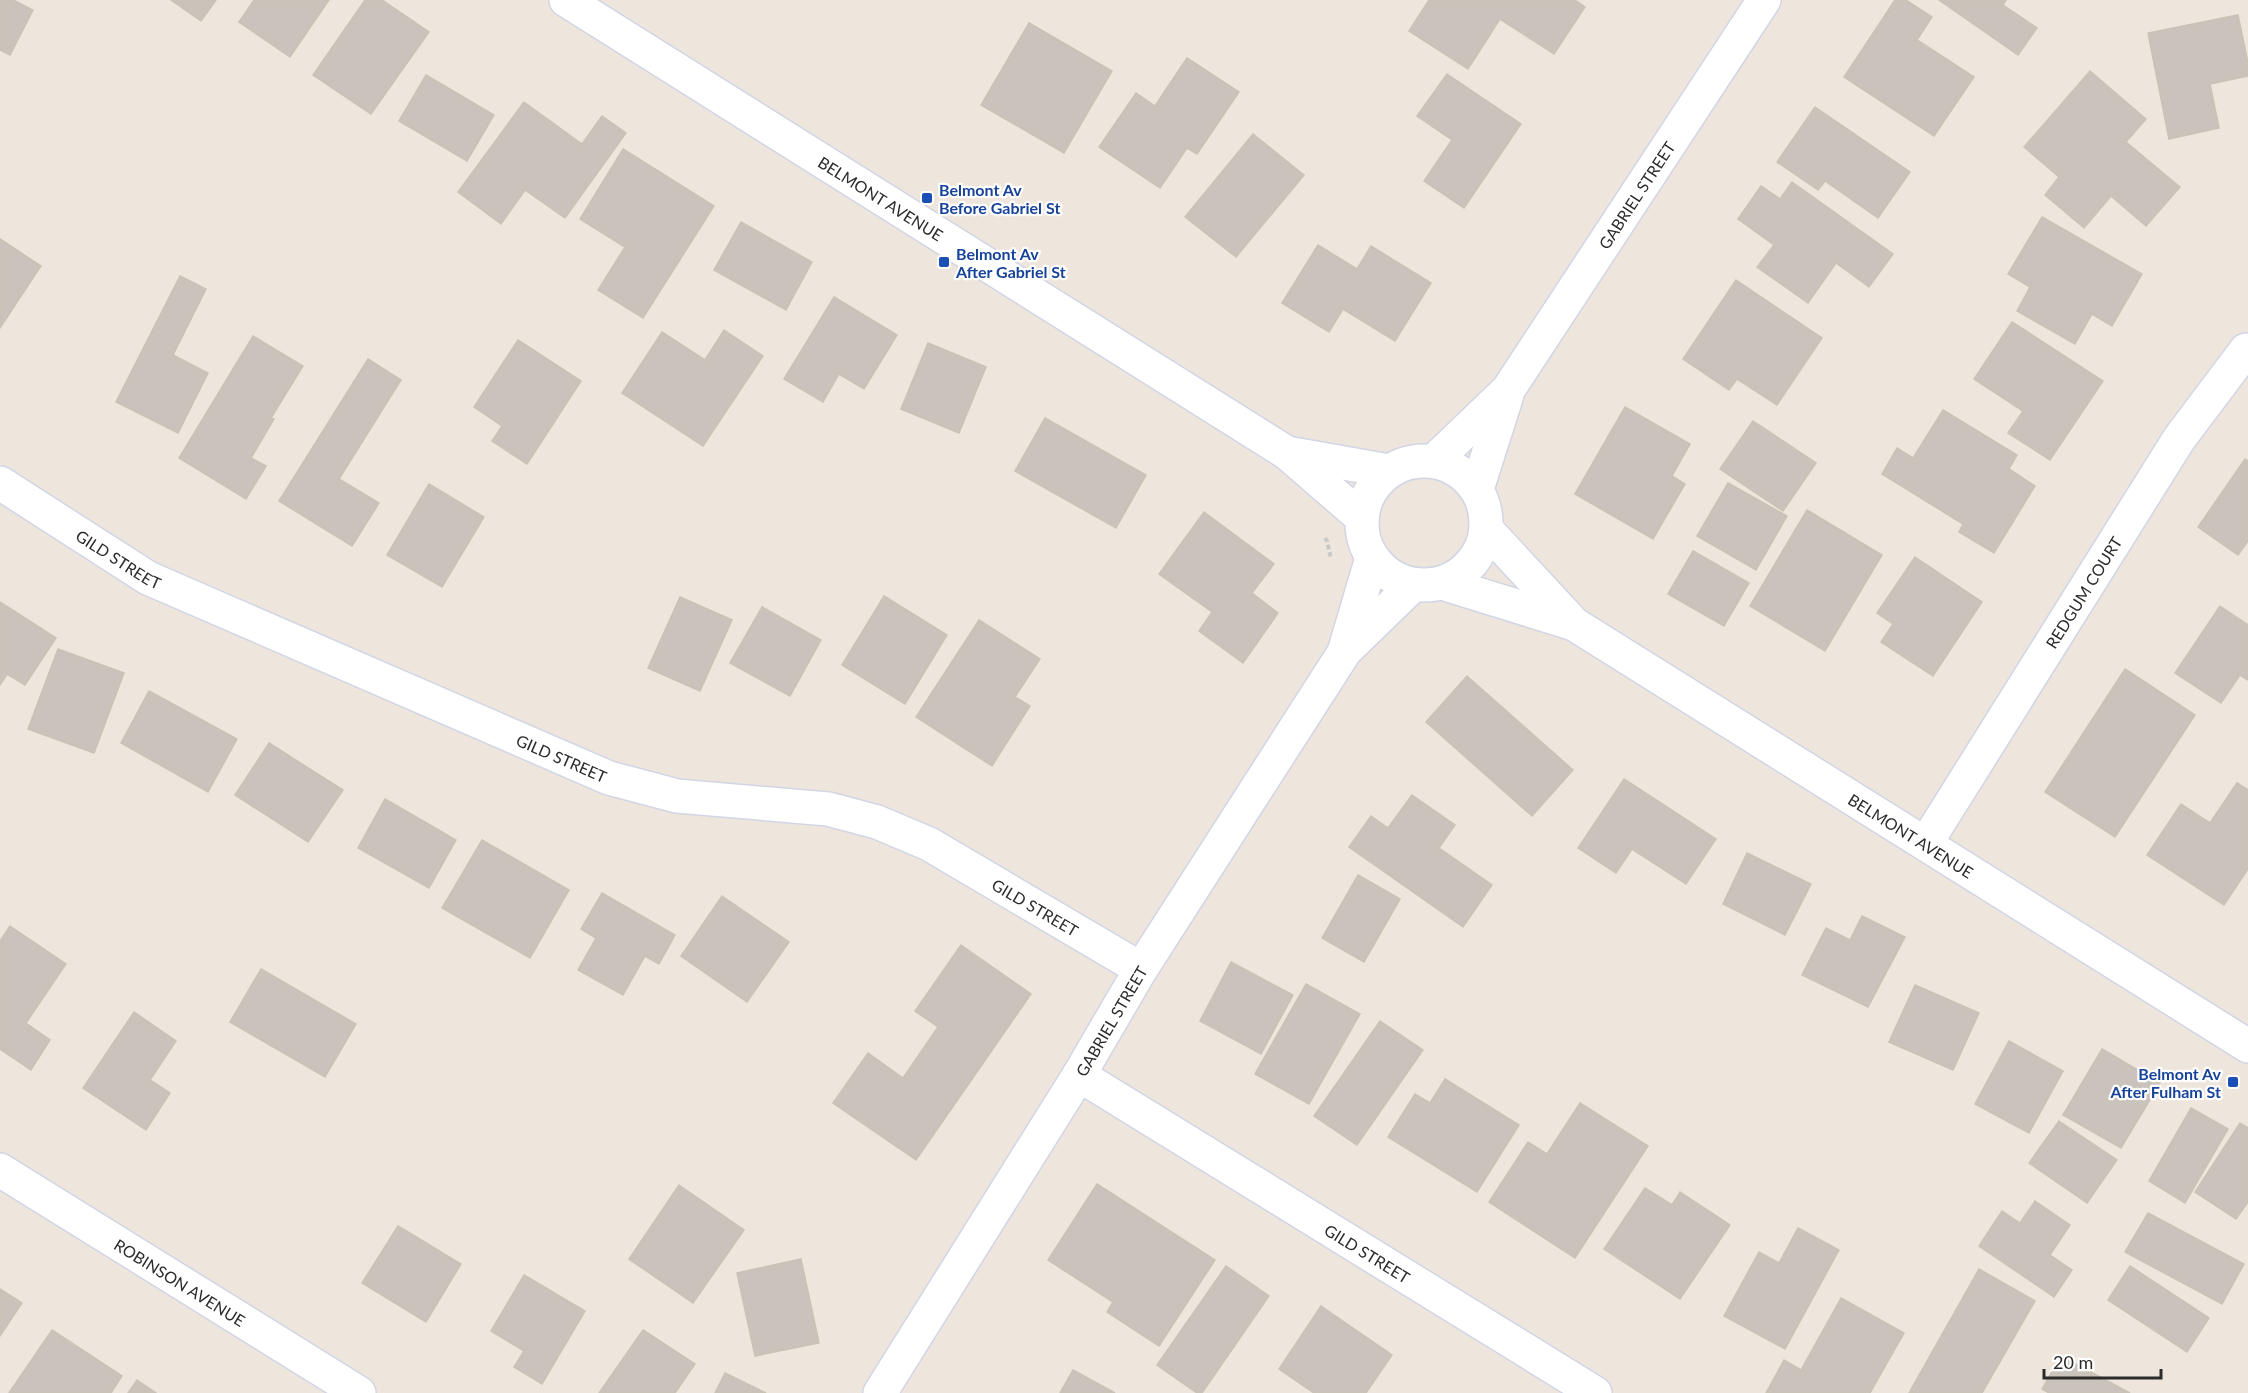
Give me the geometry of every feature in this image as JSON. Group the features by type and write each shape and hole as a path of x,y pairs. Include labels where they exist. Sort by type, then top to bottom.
{"street":[{"name":"BELMONT AVENUE","path":"566,0 1287,453 1361,518"},
{"name":"GABRIEL STREET","path":"1434,461 1508,390 1764,0"},
{"name":"REDGUM COURT","path":"1926,843 2179,439 2246,350 2248,351"},
{"name":"GABRIEL STREET","path":"1477,489 1508,390"},
{"name":"BELMONT AVENUE","path":"1287,453 1389,471"},
{"path":"1434,461 1466,475 1477,489 1486,508 1487,530 1482,548 1473,563 1459,576 1427,584 1396,579 1372,558 1363,538 1361,518 1366,500 1375,484 1389,471 1403,464 1434,461"},
{"name":"GILD STREET","path":"0,483 148,578 609,778 676,796 828,809 877,822 929,844 1141,969"},
{"name":"BELMONT AVENUE","path":"1487,530 1574,624 2248,1046"},
{"name":"GABRIEL STREET","path":"880,1393 1079,1075 1141,969 1345,651 1372,558"},
{"name":"BELMONT AVENUE","path":"1427,584 1574,624"},
{"name":"GABRIEL STREET","path":"1345,651 1427,584"},
{"name":"GILD STREET","path":"1079,1075 1596,1393"},
{"name":"ROBINSON AVENUE","path":"0,1170 359,1393"}],"path":[{"path":"1321,534 1327,541 1332,565"}],"building":[{"path":"0,0 13,0 33,10 10,55 0,50"},
{"path":"171,0 216,0 201,21"},
{"path":"254,0 329,0 290,57 239,22"},
{"path":"365,0 382,0 429,32 371,114 313,75"},
{"path":"1429,0 1575,0 1585,7 1554,54 1500,19 1468,69 1409,31"},
{"path":"1895,0 1906,0 1932,17 1917,40 1974,77 1934,136 1844,77"},
{"path":"1939,0 2006,0 2003,5 2037,28 2018,55"},
{"path":"2238,15 2248,63 2248,76 2210,84 2219,128 2169,139 2148,33"},
{"path":"1029,23 1112,71 1064,153 981,105"},
{"path":"1187,58 1239,92 1197,154 1187,148 1160,188 1099,147 1136,93 1155,106"},
{"path":"2090,71 2146,119 2126,142 2180,187 2146,226 2111,196 2084,228 2045,195 2059,177 2024,147"},
{"path":"1447,74 1521,124 1464,208 1424,181 1452,140 1417,116"},
{"path":"426,75 494,115 467,161 399,121"},
{"path":"524,102 582,144 602,116 626,133 565,218 525,190 501,224 458,192"},
{"path":"1815,107 1910,172 1878,218 1825,181 1818,190 1777,162"},
{"path":"1253,134 1304,175 1236,257 1185,217"},
{"path":"623,149 714,206 643,318 598,290 625,247 580,219"},
{"path":"1792,182 1893,254 1869,287 1836,263 1808,303 1757,267 1774,245 1738,219 1761,186 1780,199"},
{"path":"2042,217 2142,274 2112,326 2092,314 2075,344 2017,311 2030,287 2008,274"},
{"path":"741,222 812,262 786,310 714,270"},
{"path":"0,239 41,266 0,328"},
{"path":"1318,245 1357,269 1371,246 1431,283 1395,341 1343,309 1329,332 1282,303"},
{"path":"180,276 206,289 173,355 208,373 178,433 116,402"},
{"path":"1736,280 1822,338 1777,405 1737,379 1729,390 1683,359"},
{"path":"834,297 897,335 864,389 839,374 823,402 784,379"},
{"path":"2012,322 2103,381 2050,460 2008,433 2023,411 1974,379"},
{"path":"724,330 763,356 703,446 622,393 662,332 705,360"},
{"path":"253,336 303,366 271,418 274,419 251,458 266,466 246,499 179,458"},
{"path":"518,340 581,381 527,464 492,441 502,426 474,407"},
{"path":"928,343 986,367 959,433 901,409"},
{"path":"368,359 401,380 339,479 379,503 352,546 279,501"},
{"path":"1625,407 1690,444 1672,476 1685,484 1653,539 1575,494"},
{"path":"1943,410 2017,455 2009,469 2035,486 1994,553 1959,532 1963,524 1882,474 1897,448 1913,458"},
{"path":"1045,418 1146,475 1116,528 1015,471"},
{"path":"1753,421 1816,463 1783,511 1720,469"},
{"path":"2245,459 2248,461 2248,541 2238,555 2198,527"},
{"path":"1728,483 1787,516 1756,570 1697,536"},
{"path":"429,484 484,517 442,587 387,555"},
{"path":"1807,510 1882,555 1825,651 1750,606"},
{"path":"1204,512 1274,564 1252,593 1278,613 1243,663 1199,631 1212,612 1159,574"},
{"path":"1693,551 1749,583 1724,626 1668,594"},
{"path":"1915,557 1982,602 1933,676 1881,642 1893,624 1877,613"},
{"path":"884,596 947,635 905,704 842,665"},
{"path":"680,597 732,620 700,691 648,668"},
{"path":"0,602 56,638 25,685 7,674 0,685"},
{"path":"2220,606 2248,625 2248,680 2240,675 2221,703 2175,673"},
{"path":"762,607 821,640 790,696 730,663"},
{"path":"979,620 1040,659 1015,697 1030,706 992,766 916,717"},
{"path":"58,649 124,673 94,753 28,729"},
{"path":"2125,669 2195,715 2115,837 2045,792"},
{"path":"1467,676 1573,770 1532,816 1426,722"},
{"path":"149,691 237,739 208,792 121,743"},
{"path":"269,743 343,790 308,842 235,795"},
{"path":"1624,779 1716,839 1686,884 1632,849 1616,873 1578,848"},
{"path":"2237,783 2248,790 2248,869 2224,905 2147,855 2181,804 2210,823"},
{"path":"1412,795 1455,825 1439,848 1492,885 1463,927 1349,847 1371,816 1388,828"},
{"path":"385,799 456,840 429,888 358,848"},
{"path":"482,840 569,890 530,958 442,908"},
{"path":"1747,853 1811,884 1785,935 1723,904"},
{"path":"1358,875 1400,899 1364,962 1322,938"},
{"path":"602,893 675,935 659,964 645,956 623,995 578,970 596,938 581,929"},
{"path":"722,896 789,942 747,1002 681,956"},
{"path":"1862,916 1905,937 1868,1007 1802,975 1826,928 1850,940"},
{"path":"10,926 66,964 26,1023 50,1040 31,1070 0,1049 0,941"},
{"path":"961,945 1031,994 916,1160 833,1103 868,1053 903,1078 938,1027 915,1011"},
{"path":"1231,962 1293,995 1261,1054 1200,1021"},
{"path":"261,969 356,1024 325,1077 230,1022"},
{"path":"1306,984 1360,1014 1309,1104 1255,1074"},
{"path":"1915,985 1979,1013 1953,1070 1889,1042"},
{"path":"134,1012 176,1041 150,1080 170,1093 146,1130 83,1088"},
{"path":"1380,1021 1423,1050 1357,1145 1314,1116"},
{"path":"2009,1041 2063,1071 2029,1133 1975,1104"},
{"path":"2102,1049 2160,1083 2121,1148 2063,1115"},
{"path":"1445,1079 1519,1125 1477,1192 1388,1137 1415,1094 1430,1103"},
{"path":"1580,1103 1648,1146 1575,1258 1489,1202 1528,1142 1547,1154"},
{"path":"2191,1108 2228,1129 2185,1203 2149,1181"},
{"path":"2059,1121 2117,1160 2087,1203 2029,1163"},
{"path":"2240,1123 2248,1128 2248,1202 2236,1219 2195,1192"},
{"path":"1097,1184 1215,1260 1159,1346 1107,1312 1113,1302 1048,1260"},
{"path":"679,1185 744,1230 693,1303 629,1259"},
{"path":"1645,1188 1672,1205 1680,1192 1730,1225 1680,1299 1604,1249"},
{"path":"2035,1201 2070,1225 2050,1255 2072,1270 2054,1297 1979,1246 2002,1211 2020,1223"},
{"path":"2148,1213 2244,1264 2222,1304 2125,1252"},
{"path":"398,1226 461,1264 426,1322 362,1283"},
{"path":"1798,1228 1839,1250 1785,1349 1724,1316 1759,1252 1779,1263"},
{"path":"801,1259 819,1343 755,1356 737,1273"},
{"path":"1226,1266 1269,1296 1202,1393 1197,1393 1157,1365"},
{"path":"2130,1266 2209,1318 2187,1352 2108,1300"},
{"path":"1979,1269 2035,1301 1982,1393 1909,1393"},
{"path":"524,1275 585,1311 542,1384 514,1367 524,1351 491,1331"},
{"path":"0,1289 22,1303 0,1336"},
{"path":"1841,1298 1904,1333 1870,1393 1766,1393 1784,1360 1801,1370"},
{"path":"1321,1306 1392,1355 1366,1393 1314,1393 1279,1369"},
{"path":"52,1330 122,1376 111,1393 9,1393"},
{"path":"643,1330 695,1364 675,1393 599,1393"},
{"path":"2061,1356 2130,1393 2049,1393 2042,1389"},
{"path":"1073,1370 1115,1393 1060,1393"},
{"path":"725,1373 766,1393 715,1393"},
{"path":"137,1380 156,1393 128,1393"}],"place":[{"name":"Belmont Av Before Gabriel St","path":"927,198"},
{"name":"Belmont Av After Gabriel St","path":"944,262"},
{"name":"Belmont Av After Fulham St","path":"2233,1082"}]}
